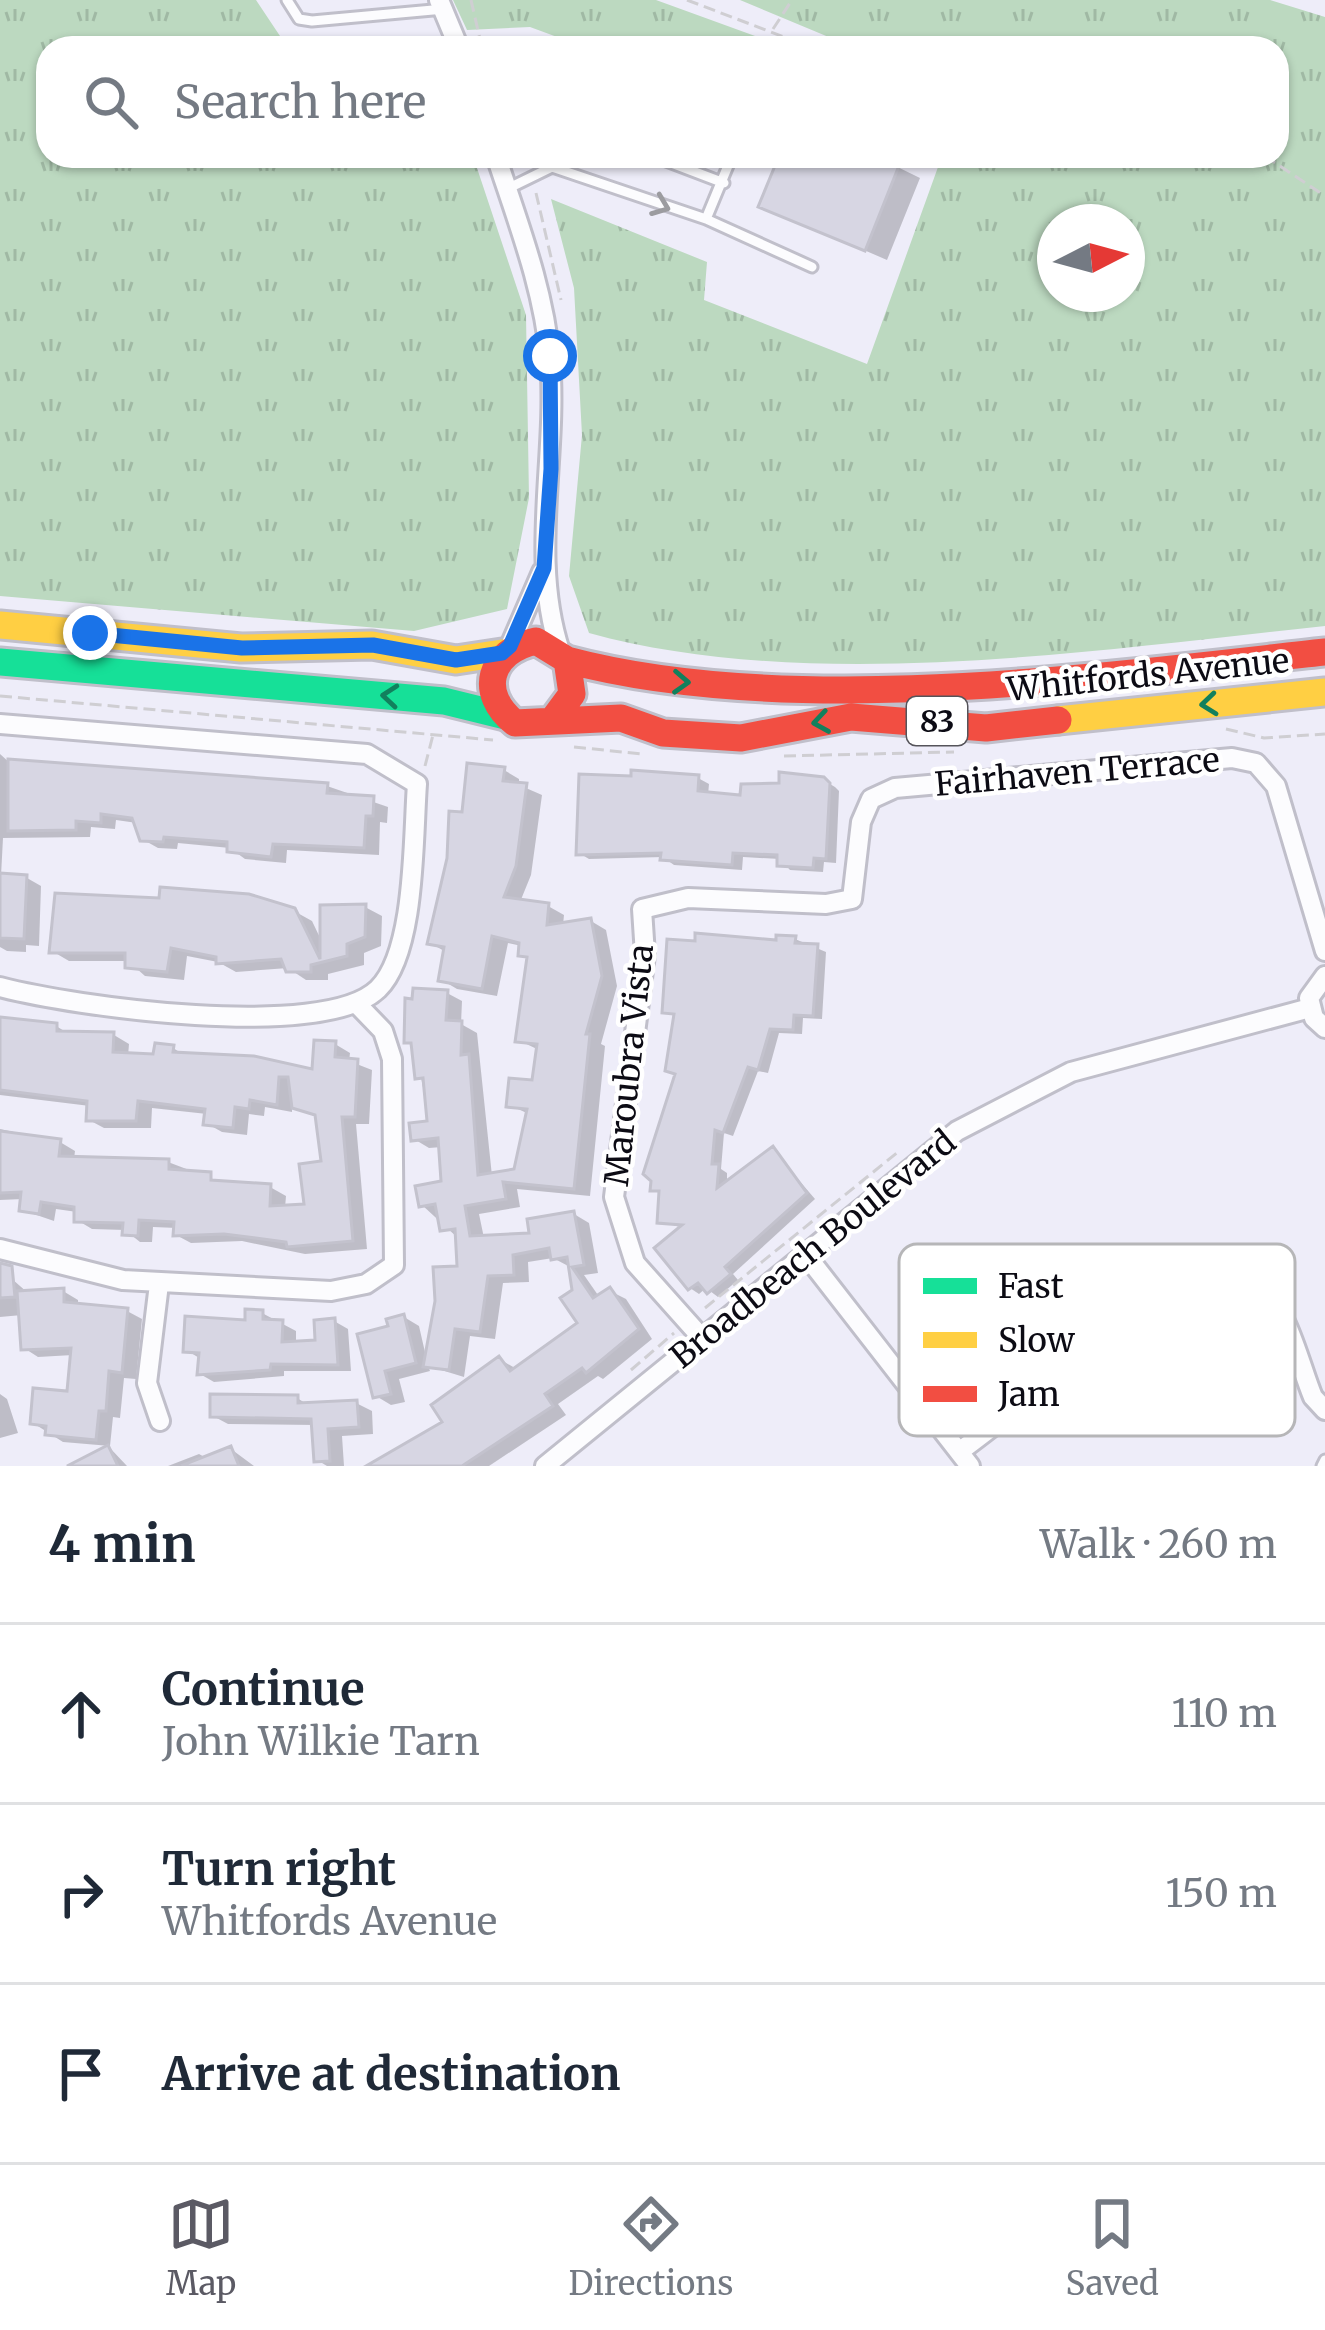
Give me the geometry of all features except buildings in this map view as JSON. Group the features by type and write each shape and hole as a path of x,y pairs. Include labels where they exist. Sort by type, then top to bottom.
{"main road":[{"name":"83","path":"0,625 242,648 373,645 456,660 536,640 564,656"},
{"path":"505,716 490,692 493,664 506,650"},
{"name":"Whitfords Avenue","path":"564,656 649,680 860,687 1090,679 1325,652"},
{"path":"552,721 570,700 574,687 564,656"},
{"name":"83","path":"0,662 444,701 528,726 552,721"},
{"name":"Whitfords Avenue","path":"552,721 621,718 663,733 741,738 851,717 986,728 1325,692"}],"street":[{"path":"442,5 454,36"},
{"path":"500,168 537,284 550,356 552,450 544,568 564,656"},
{"path":"506,650 544,568"},
{"path":"0,724 367,754 417,784 404,934 380,988 356,1003 250,1014 181,1013 60,1003 0,987"},
{"name":"Fairhaven Terrace","path":"642,909 688,898 826,904 852,899 860,822 871,799 895,788 1232,758 1256,763 1276,786 1325,951"},
{"name":"Maroubra Vista","path":"642,909 645,956 614,1196 635,1263 701,1337"},
{"path":"1325,976 1312,988 1310,1008 1325,1028"},
{"path":"0,1249 159,1284 331,1291 366,1283 394,1265 392,1059 383,1031 356,1003"},
{"name":"Broadbeach Boulevard","path":"545,1466 957,1131 1071,1072 1310,1008"},
{"path":"806,1255 899,1374"},
{"path":"159,1284 147,1383 160,1421"},
{"path":"1295,1357 1313,1397 1325,1410"},
{"path":"965,1459 994,1436"}],"lane":[{"path":"286,0 299,19 312,21 442,5"},
{"path":"507,189 541,168"},
{"path":"571,168 706,219 812,267"},
{"path":"685,168 724,183"},
{"path":"706,219 728,168"}],"path":[{"path":"471,0 479,36"},
{"path":"687,0 786,36"},
{"path":"772,30 792,0"},
{"path":"1283,168 1325,196"},
{"path":"417,784 433,735"}],"green space":[{"path":"0,0 256,0 280,36 36,36 36,168 477,168 526,315 529,498 507,609 414,631 0,596"},
{"path":"453,0 656,0 755,36 554,36 530,27 467,30"},
{"path":"740,0 1270,0 1325,17 1325,626 1051,655 859,664 765,661 675,651 589,633 569,576 582,435 574,288 551,199 707,262 704,300 867,364 938,168 1289,168 1289,36 826,36"}],"traffic: fast":[{"path":"0,662 444,701 505,716"}],"traffic: slow":[{"path":"0,625 241,648 372,645 456,660 502,653"},
{"path":"1058,720 1325,692"}],"traffic: jam":[{"path":"552,721 572,694 567,660 536,641 508,654 494,674 496,699 515,723 621,718 663,733 741,738 851,717 986,728 1058,720"},
{"path":"567,660 654,678 844,690 1044,681 1325,652"}],"route":[{"path":"90,633 242,648 373,645 456,660 502,653 510,646 544,568 551,469 550,356"}]}
